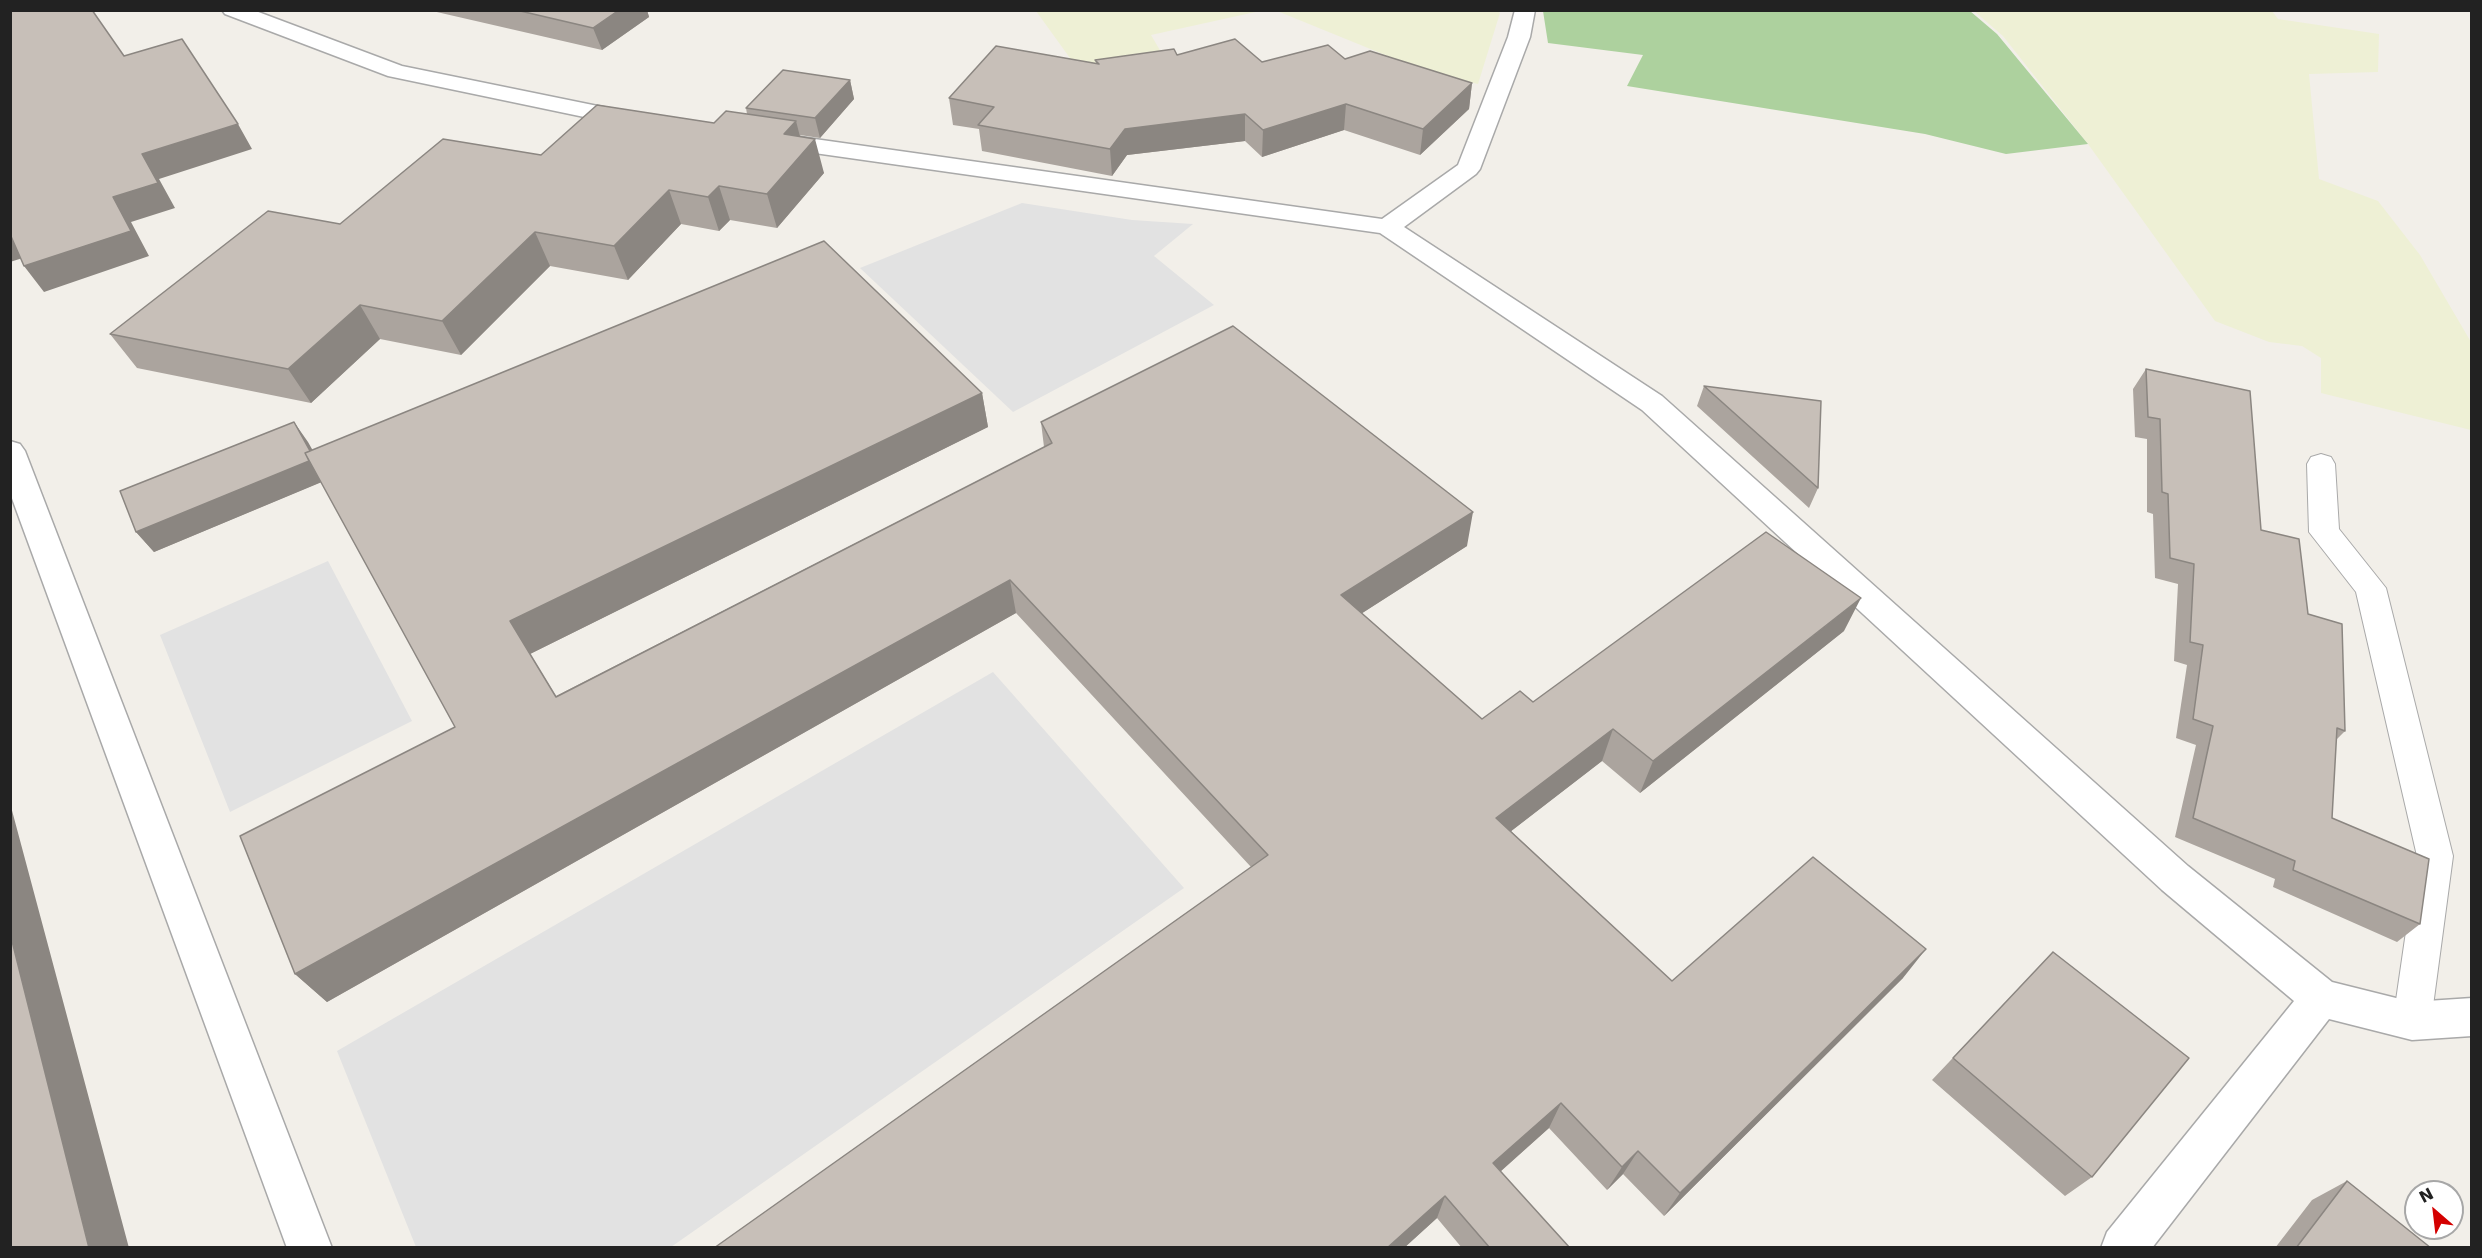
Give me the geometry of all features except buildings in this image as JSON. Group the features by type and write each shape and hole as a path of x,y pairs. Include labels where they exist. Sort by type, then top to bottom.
{"street":[{"path":"232,10 396,70 608,117 655,123"},
{"path":"1387,227 1468,169 1519,37 1525,10"},
{"path":"749,137 1387,227 1652,403 2175,878 2321,998 2412,1021 2472,1017"},
{"path":"10,451 310,1248"},
{"path":"2123,1248 2321,998"}],"lane":[{"path":"2321,465 2324,532 2372,588 2435,856 2412,1021"}],"green space":[{"path":"1496,10 1500,13 1478,84 1427,72 1277,11"},
{"path":"1036,11 1260,11 1151,35 1171,69 1088,83"},
{"path":"1543,11 1970,11 1997,34 2088,144 2006,154 1925,134 1627,86 1643,55 1548,43"},
{"path":"1974,11 2272,11 2278,19 2379,34 2378,72 2309,74 2319,179 2378,201 2420,255 2471,342 2471,430 2321,393 2321,358 2302,346 2269,342 2215,321 2088,144 2003,36"}],"shaded area":[{"path":"1022,203 1132,220 1193,224 1154,256 1214,305 1013,412 860,268"},
{"path":"328,561 412,721 230,812 160,635"},
{"path":"993,672 1184,888 671,1247 416,1247 337,1051"}]}
